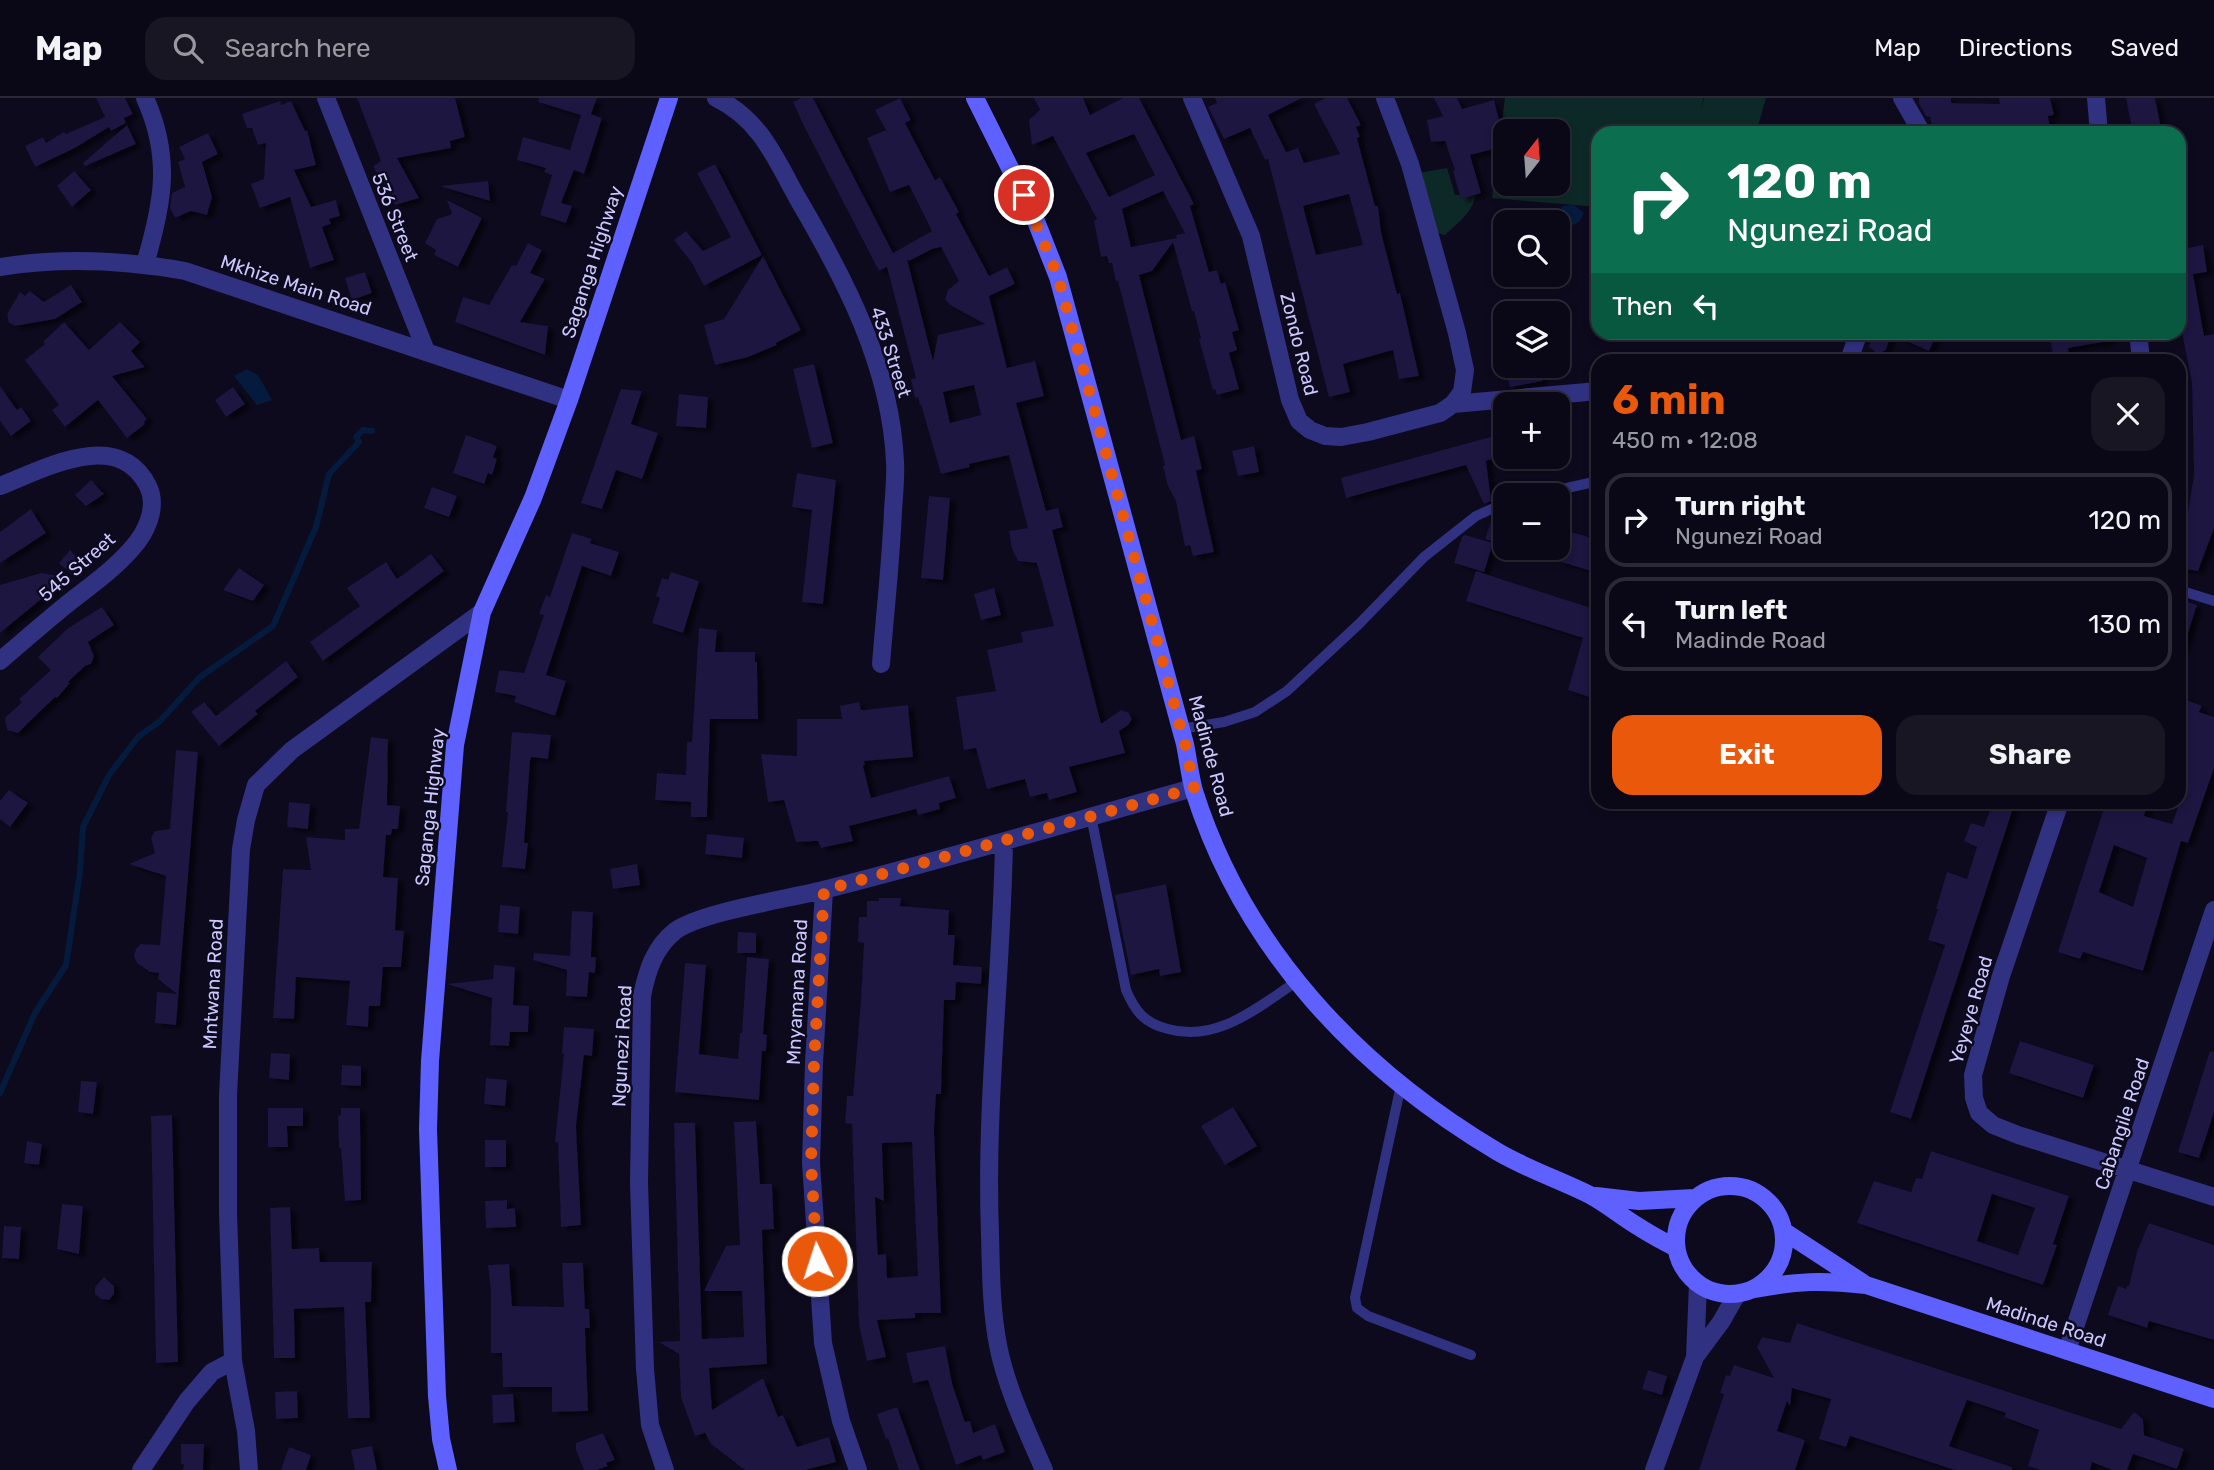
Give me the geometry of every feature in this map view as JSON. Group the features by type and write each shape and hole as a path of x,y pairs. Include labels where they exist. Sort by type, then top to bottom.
{"street":[{"path":"145,98 158,133 163,159 163,184 158,220 145,264"},
{"name":"536 Street","path":"326,98 426,351"},
{"name":"Saganga Highway","path":"448,1470 441,1439 437,1395 428,1129 430,1061 455,745 482,612 533,498 569,400 669,98"},
{"name":"433 Street","path":"716,98 743,113 761,135 842,278 870,343 887,404 895,462 881,664"},
{"name":"Madinde Road","path":"975,98 1034,216 1058,277 1181,729 1194,788 1223,864 1262,935 1311,1001 1365,1056 1426,1106 1500,1154 1592,1196 1676,1248"},
{"name":"Zondo Road","path":"1192,98 1251,236 1290,400 1299,421 1310,430 1325,436 1341,437 1440,413 1454,404"},
{"path":"1385,98 1410,164 1463,358 1465,380 1462,392 1454,404"},
{"path":"1902,98 1918,126"},
{"path":"2096,98 2098,126"},
{"name":"Mkhize Main Road","path":"0,267 35,262 90,260 145,264 185,271 569,400"},
{"path":"1454,404 1591,392"},
{"name":"545 Street","path":"0,486 79,457 106,454 127,461 141,475 150,489 153,508 139,540 115,566 0,661"},
{"name":"Mntwana Road","path":"249,1470 246,1431 233,1361 228,1095 246,820 256,785 292,750 482,612"},
{"name":"Ngunezi Road","path":"665,1470 650,1425 639,1183 642,996 647,970 658,950 675,931 717,915 824,890 1194,788"},
{"name":"Yeyeye Road","path":"2058,809 2001,976 1973,1075 1973,1098 1979,1113 1993,1125 2214,1197"},
{"path":"1004,841 1002,926 988,1124 992,1284 998,1346 1019,1410 1044,1470"},
{"name":"Mnyamana Road","path":"824,890 814,1063 812,1187 823,1343 841,1421 858,1470"},
{"name":"Cabangile Road","path":"2067,1351 2214,910"},
{"path":"1738,1185 1758,1192 1777,1211 1785,1232 1784,1250 1776,1271 1755,1289 1737,1294 1716,1293 1698,1284 1682,1267 1676,1248 1680,1216 1694,1198 1718,1186 1738,1185"},
{"name":"Madinde Road","path":"1592,1196 1639,1202 1694,1198"},
{"name":"Madinde Road","path":"1785,1232 1866,1285"},
{"name":"Madinde Road","path":"1755,1289 1820,1280 1866,1285 2214,1399"},
{"path":"1695,1357 1698,1284"},
{"path":"1654,1470 1695,1357 1721,1322 1737,1294"},
{"path":"141,1470 187,1401 212,1373 233,1361"}],"lane":[{"path":"1570,487 1591,483"},
{"path":"1181,729 1224,722 1255,712 1287,691 1359,624 1424,557 1476,516 1493,508"},
{"path":"2186,592 2214,601"},
{"path":"1091,816 1126,990 1134,1009 1148,1021 1179,1032 1197,1033 1218,1028 1240,1018 1296,982"},
{"path":"1401,1085 1355,1298 1357,1308 1368,1316 1471,1355"}],"green space":[{"path":"1505,98 1703,98 1701,109 1704,98 1766,98 1758,126 1591,126 1591,206 1492,198 1493,190 1493,196 1570,196 1570,119 1502,119"},
{"path":"1447,168 1455,195 1476,194 1468,212 1445,235 1433,232 1418,173"}],"water":[{"path":"1574,205 1584,213 1579,222 1570,226 1570,210 1560,210 1562,206"},
{"path":"247,369 258,375 272,400 257,405 234,376"}],"building":[{"path":"96,98 125,98 133,114 124,118 126,123 111,131 109,127 75,148 35,167 25,146 43,137 46,143 64,132 66,134 105,117"},
{"path":"357,98 455,98 465,137 450,141 451,148 397,158 419,198 395,205 373,166 381,161"},
{"path":"539,98 597,98 591,114 602,118 584,174 574,170 561,203 572,206 566,223 540,215 552,175 544,172 546,168 517,160 523,137 570,150 581,115 538,102"},
{"path":"801,98 813,98 893,253 932,231 909,185 890,192 867,138 886,130 875,110 900,98 911,120 905,123 935,180 940,177 989,276 1007,267 1015,284 989,296 1007,368 1035,361 1044,396 1016,403 1046,511 1058,508 1063,527 1052,530 1101,724 1121,710 1129,713 1132,719 1119,731 1125,753 1069,767 1077,792 1049,800 1047,793 1030,797 1025,779 987,789 976,748 964,750 956,697 996,691 987,650 1023,642 1021,632 1054,626 1037,563 1018,561 1012,549 1009,531 1028,528 1009,455 941,474 921,404 918,397 915,398 911,379 916,378 887,267 879,271 793,102","holes":["941,247 959,281 948,290 945,299 950,305 985,324 938,335 933,361 907,259 909,261","974,385 981,415 950,423 943,392"]},
{"path":"1034,98 1083,98 1090,115 1123,98 1139,98 1194,204 1190,206 1209,272 1217,270 1221,284 1225,282 1239,330 1232,332 1237,350 1229,353 1239,389 1217,395 1215,389 1213,390 1194,311 1173,242 1152,271 1139,275 1181,440 1194,436 1202,469 1196,471 1214,552 1193,556 1190,545 1185,546 1176,501 1168,486 1118,281 1112,263 1109,263 1107,256 1101,257 1094,221 1097,219 1053,136 1032,145 1029,120 1040,110","holes":["1134,134 1155,175 1109,197 1086,153","1163,191 1185,233 1176,235 1177,238 1131,247 1122,209"]},
{"path":"1215,98 1302,98 1268,115 1286,152 1298,148 1304,163 1340,154 1314,104 1325,98 1347,98 1361,125 1356,127 1360,137 1357,138 1375,206 1378,206 1381,232 1397,294 1400,293 1419,376 1399,379 1393,350 1343,364 1350,392 1329,397 1268,159 1265,160 1250,128 1224,139 1208,107 1217,103","holes":["1349,194 1363,245 1316,255 1303,206"]},
{"path":"1434,98 1457,98 1462,109 1494,100 1499,119 1493,119 1493,149 1470,155 1481,193 1461,199 1445,141 1431,142 1427,120 1443,116"},
{"path":"1919,98 1951,98 1951,103 2000,104 1999,98 2050,98 2054,115 2048,116 2050,126 1932,126 1930,117 1926,116 1919,104"},
{"path":"2126,98 2155,98 2161,126 2132,126"},
{"path":"280,101 281,105 291,101 305,131 307,130 316,165 294,170 311,207 336,200 340,216 329,219 331,224 322,227 334,260 310,268 290,197 260,208 251,184 264,179 266,143 258,145 252,128 247,128 242,114"},
{"path":"127,125 136,144 85,166 83,163"},
{"path":"208,133 218,154 202,162 212,197 207,215 191,211 175,218 170,208 172,193 185,187 178,162 185,159 179,147"},
{"path":"715,164 762,255 704,286 692,263 674,240 686,231 703,251 731,237 697,173"},
{"path":"74,171 91,190 72,207 57,186"},
{"path":"488,181 490,201 440,186"},
{"path":"447,200 482,218 458,267 434,255 436,250 425,243 437,219 452,214"},
{"path":"528,243 542,250 530,273 545,279 520,322 548,326 545,355 455,322 463,297 489,305"},
{"path":"2186,245 2188,248 2203,245 2207,272 2193,274 2204,336 2214,334 2214,528 2198,571 2186,569 2186,525 2194,475 2192,383 2184,340 2186,340"},
{"path":"763,256 801,330 776,343 777,345 748,357 715,365 704,325 724,319"},
{"path":"365,272 372,293 352,300 345,278"},
{"path":"71,285 82,302 55,319 15,326 9,323 7,314 20,292 25,296 30,291 44,302"},
{"path":"64,322 89,350 120,322 140,342 131,351 145,367 112,376 147,419 145,424 127,438 98,400 65,427 52,410 59,405 25,360 45,344 43,342"},
{"path":"1870,340 1889,340 1886,350 1878,354 1869,347"},
{"path":"1904,340 1934,340 1929,351"},
{"path":"2050,340 2109,340 2068,348 2069,354 2053,354"},
{"path":"814,364 833,443 812,448 793,369"},
{"path":"1508,378 1542,378 1543,381 1510,387"},
{"path":"0,386 17,410 21,407 31,421 11,436 0,421"},
{"path":"233,387 245,404 226,417 215,400"},
{"path":"621,389 642,391 631,424 658,433 642,479 616,470 602,509 581,503"},
{"path":"679,394 708,397 706,428 676,426"},
{"path":"466,435 497,446 493,457 497,459 492,475 488,473 484,484 453,473"},
{"path":"1493,436 1493,459 1486,461 1491,501 1484,504 1466,465 1346,498 1341,478"},
{"path":"1254,446 1259,472 1238,476 1232,451"},
{"path":"797,473 836,480 823,604 802,602 812,510 792,507"},
{"path":"91,480 104,494 86,506 75,495"},
{"path":"432,487 457,496 449,517 424,508"},
{"path":"929,496 950,498 943,580 921,578"},
{"path":"31,509 46,533 0,563 0,532"},
{"path":"1493,518 1493,541 1485,539"},
{"path":"1570,532 1591,538 1591,571 1558,561 1570,560"},
{"path":"572,533 592,539 590,543 619,552 611,576 582,566 546,675 566,681 555,716 514,702 516,696 495,692 499,670 524,673 544,615 539,614 546,595 550,597"},
{"path":"1465,535 1493,543 1484,572 1454,563"},
{"path":"70,550 82,563 71,574 59,563"},
{"path":"431,554 444,571 323,661 310,642 360,606 347,588 386,562 397,579"},
{"path":"239,568 264,585 253,601 223,590"},
{"path":"1476,571 1591,608 1591,698 1568,690 1583,638 1466,601"},
{"path":"671,572 699,581 683,633 652,623 660,598 656,596 662,578 668,580"},
{"path":"41,573 65,577 0,633 0,585"},
{"path":"994,588 1001,615 981,620 974,594"},
{"path":"2186,601 2197,605 2186,639"},
{"path":"102,607 114,625 88,642 94,656 91,664 85,666 68,682 70,683 57,698 18,733 7,730 5,718 22,702 19,699 51,670 38,657 67,629"},
{"path":"699,628 717,630 715,652 755,652 758,719 710,719 707,817 691,817 691,802 655,800 657,773 686,775 687,742 692,742"},
{"path":"286,661 298,677 255,711 258,714 219,746 191,712 204,702 216,716"},
{"path":"2186,700 2202,706 2199,712 2214,717 2214,768 2188,843 2181,841 2143,971 2083,952 2080,959 2058,952 2104,809 2146,809 2144,816 2172,824 2177,809 2186,809","holes":["2114,845 2147,858 2133,907 2099,892"]},
{"path":"859,702 861,710 908,705 913,757 864,761 871,798 949,776 956,798 939,803 940,809 918,815 916,809 849,826 853,841 821,848 818,841 796,842 784,800 768,802 761,754 797,756 797,719 842,719 840,706"},
{"path":"512,732 551,735 548,759 531,757 530,761 524,843 528,843 525,869 502,867"},
{"path":"371,737 388,739 387,805 400,806 398,829 392,829 391,835 386,835 383,877 398,878 395,930 404,931 401,967 383,967 380,1006 369,1006 368,1027 346,1025 350,981 296,977 294,1019 273,1018 283,869 311,870 306,837 345,840 345,829 359,829"},
{"path":"176,750 198,752 176,1025 155,1023 157,992 177,994 158,979 159,973 150,972 137,963 134,956 141,944 160,945 166,876 129,864 155,853 151,838 155,831 170,829"},
{"path":"9,790 28,803 10,827 0,819 0,801"},
{"path":"289,802 310,804 308,829 287,827"},
{"path":"1990,809 2013,809 1911,1119 1890,1112 1945,945 1928,940 1947,872 1967,879 1977,847 1964,841 1971,823 1984,827"},
{"path":"707,834 744,838 742,858 705,854"},
{"path":"637,864 640,885 613,889 610,869"},
{"path":"1166,884 1181,972 1160,976 1159,969 1131,975 1115,895"},
{"path":"879,898 901,898 900,906 949,910 948,935 955,935 953,965 982,967 981,984 956,982 955,1000 944,1000 941,1094 936,1094 934,1129 941,1313 915,1313 915,1318 877,1320 886,1357 867,1361 859,1325 852,1124 845,1123 847,1096 853,1096 861,1001 864,943 858,942 859,917 867,917 867,901 879,901","holes":["912,1142 918,1276 887,1278 886,1254 878,1255 875,1197 884,1201 882,1143"]},
{"path":"500,905 520,907 518,934 498,932"},
{"path":"572,911 593,912 591,957 596,957 595,973 589,972 587,997 566,996 567,970 533,960 534,953 570,956"},
{"path":"738,932 756,933 756,953 737,953"},
{"path":"747,957 769,959 763,1034 767,1035 766,1051 762,1051 759,1100 675,1092 685,963 706,965 699,1054 738,1059"},
{"path":"494,965 515,967 513,1005 529,1006 528,1032 510,1032 509,1046 490,1045 492,998 447,984 493,979"},
{"path":"564,1027 594,1029 592,1056 584,1055 576,1126 581,1225 561,1227 558,1142 555,1142 564,1054"},
{"path":"2020,1041 2094,1065 2083,1098 2009,1073"},
{"path":"2210,1051 2214,1052 2214,1112 2199,1158 2178,1152"},
{"path":"271,1053 290,1054 289,1080 269,1078"},
{"path":"342,1065 361,1066 361,1086 341,1085"},
{"path":"486,1078 507,1080 505,1106 484,1104"},
{"path":"81,1081 97,1082 93,1114 78,1112"},
{"path":"1233,1107 1257,1146 1225,1165 1201,1126"},
{"path":"268,1108 303,1108 303,1126 287,1126 288,1147 268,1147"},
{"path":"341,1108 360,1108 361,1200 345,1201 339,1148 338,1116 341,1115"},
{"path":"172,1115 178,1362 156,1363 151,1116"},
{"path":"756,1121 760,1184 772,1184 774,1229 762,1230 767,1364 709,1368 712,1410 763,1378 778,1417 783,1415 797,1447 829,1437 836,1462 805,1470 745,1470 711,1444 705,1433 695,1436 681,1397 679,1354 659,1342 680,1341 674,1123 695,1123 702,1339 744,1337 742,1291 704,1291 726,1246 740,1245 734,1122"},
{"path":"485,1140 506,1140 506,1167 485,1167"},
{"path":"27,1141 42,1144 39,1165 24,1163"},
{"path":"1931,1151 2069,1196 2053,1244 2057,1245 2043,1285 1857,1223 1874,1181 1911,1192 1916,1178 1922,1179","holes":["1992,1194 2035,1208 2018,1255 1977,1241"]},
{"path":"507,1200 507,1209 515,1208 516,1227 486,1228 485,1201"},
{"path":"62,1204 83,1206 79,1254 57,1249"},
{"path":"290,1207 292,1249 319,1248 320,1262 372,1262 371,1302 365,1302 370,1418 348,1418 344,1307 294,1309 295,1358 274,1358 270,1208"},
{"path":"2149,1223 2214,1245 2214,1340 2149,1321 2147,1328 2108,1315 2118,1286 2126,1289 2129,1286 2137,1252"},
{"path":"4,1226 21,1227 19,1259 2,1258"},
{"path":"562,1263 583,1263 585,1309 589,1309 590,1328 585,1328 588,1411 552,1412 552,1387 503,1387 502,1353 491,1353 488,1265 509,1264 512,1306 564,1307"},
{"path":"104,1277 114,1286 114,1294 109,1300 101,1299 95,1294 95,1287"},
{"path":"1797,1323 2121,1429 2134,1412 2143,1419 2144,1435 2184,1449 2177,1469 2133,1454 2127,1470 2112,1470 2092,1462 2090,1470 2040,1470 2028,1466 2039,1430 2004,1417 2006,1413 1967,1400 1949,1446 2012,1467 2012,1470 1955,1470 1850,1436 1846,1447 1819,1439 1831,1399 1792,1388 1790,1406 1787,1401 1777,1431 1805,1440 1795,1470 1699,1470 1724,1394 1720,1393 1726,1375 1730,1376 1734,1365 1774,1378 1757,1347 1762,1337 1790,1343"},
{"path":"945,1346 952,1383 965,1422 970,1421 973,1433 995,1424 1005,1452 983,1460 981,1455 956,1465 928,1380 913,1383 906,1353"},
{"path":"1648,1370 1667,1376 1662,1395 1642,1389"},
{"path":"297,1391 298,1418 276,1419 275,1392"},
{"path":"513,1394 515,1422 493,1423 492,1395"},
{"path":"897,1407 920,1470 899,1470 888,1438 886,1439 877,1414"},
{"path":"603,1433 615,1460 597,1470 584,1470 576,1443"},
{"path":"181,1444 204,1444 203,1470 183,1470"},
{"path":"372,1446 377,1470 355,1470 351,1450"},
{"path":"289,1447 311,1455 306,1470 281,1470"}],"waterway":[{"path":"0,1093 35,1013 66,965 80,872 83,827 109,775 138,737 160,721 200,677 273,626 316,527 329,474 359,442 356,437 363,430 372,431"}],"route":[{"path":"817,1261 811,1163 824,890 1194,788 1185,744 1117,488 1058,277 1024,195"}]}
